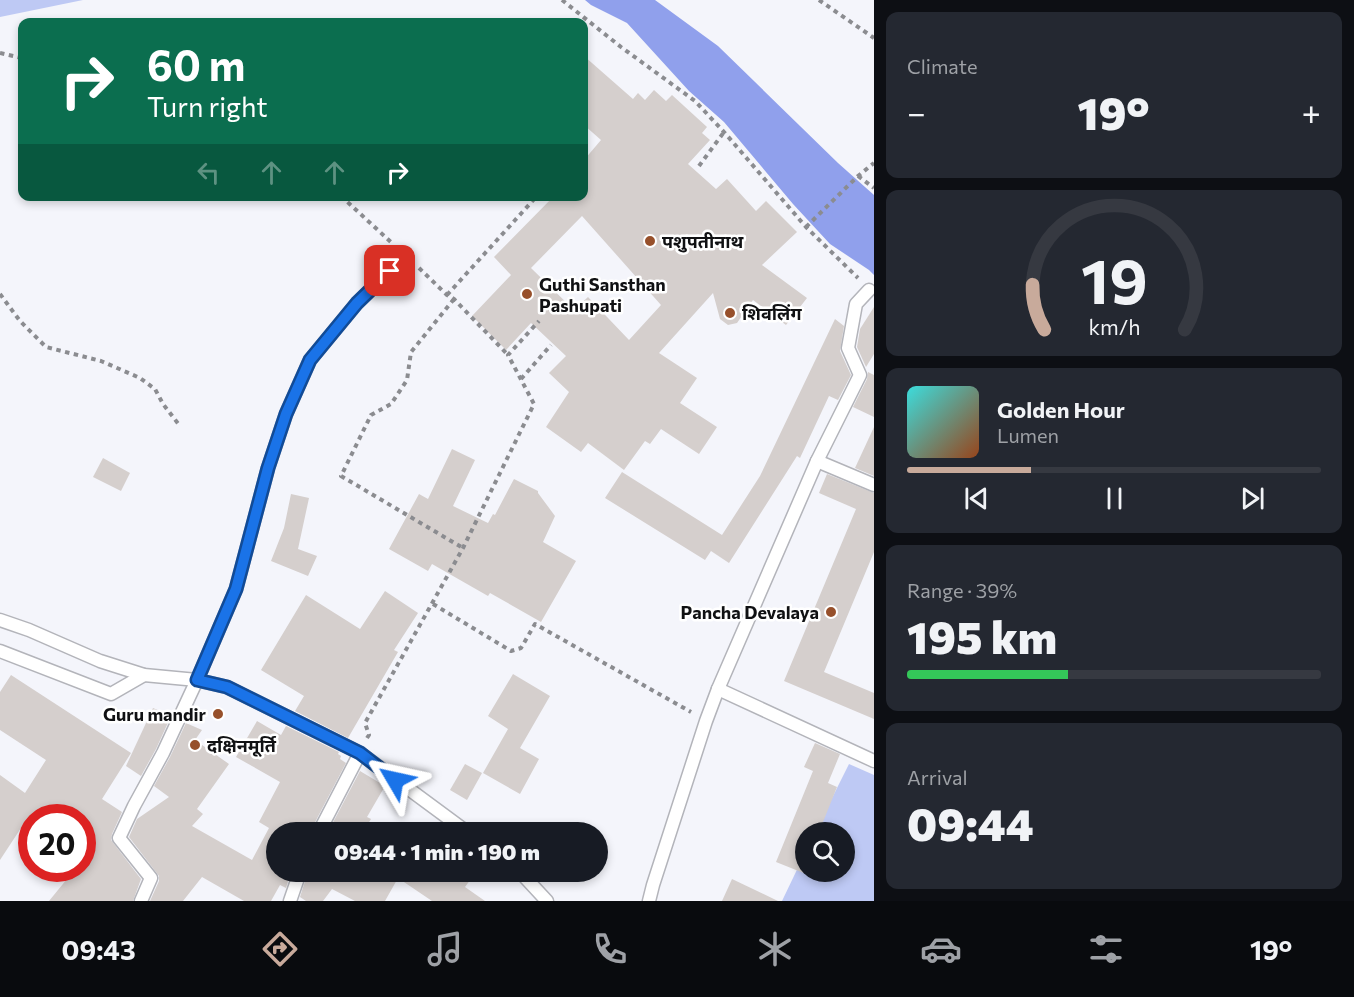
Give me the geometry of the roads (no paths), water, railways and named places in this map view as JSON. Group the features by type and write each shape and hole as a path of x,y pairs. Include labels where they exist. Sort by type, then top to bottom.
{"lane":[{"path":"141,901 151,878 119,838 163,753 236,589 268,468 286,414 310,360 357,303 406,255"},
{"path":"649,901 652,885 718,689 817,461 860,375 848,348 856,304 869,290"},
{"path":"817,461 874,485"},
{"path":"0,620 100,661 144,675 197,680 227,687 360,753 453,822"},
{"path":"0,651 111,694 144,675"},
{"path":"718,689 874,761"},
{"path":"324,822 360,753"},
{"path":"290,901 297,882"},
{"path":"529,882 547,901"}],"water":[{"path":"585,0 655,0 718,46 874,195 874,275 830,244 724,122 689,91 627,23"}],"place":[{"name":"पशुपतीनाथ","path":"650,241"},
{"name":"Guthi Sansthan Pashupati","path":"527,294"},
{"name":"शिवलिंग","path":"730,313"},
{"name":"Pancha Devalaya","path":"831,612"},
{"name":"Guru mandir","path":"218,714"},
{"name":"दक्षिनमूर्ति","path":"195,745"}]}
